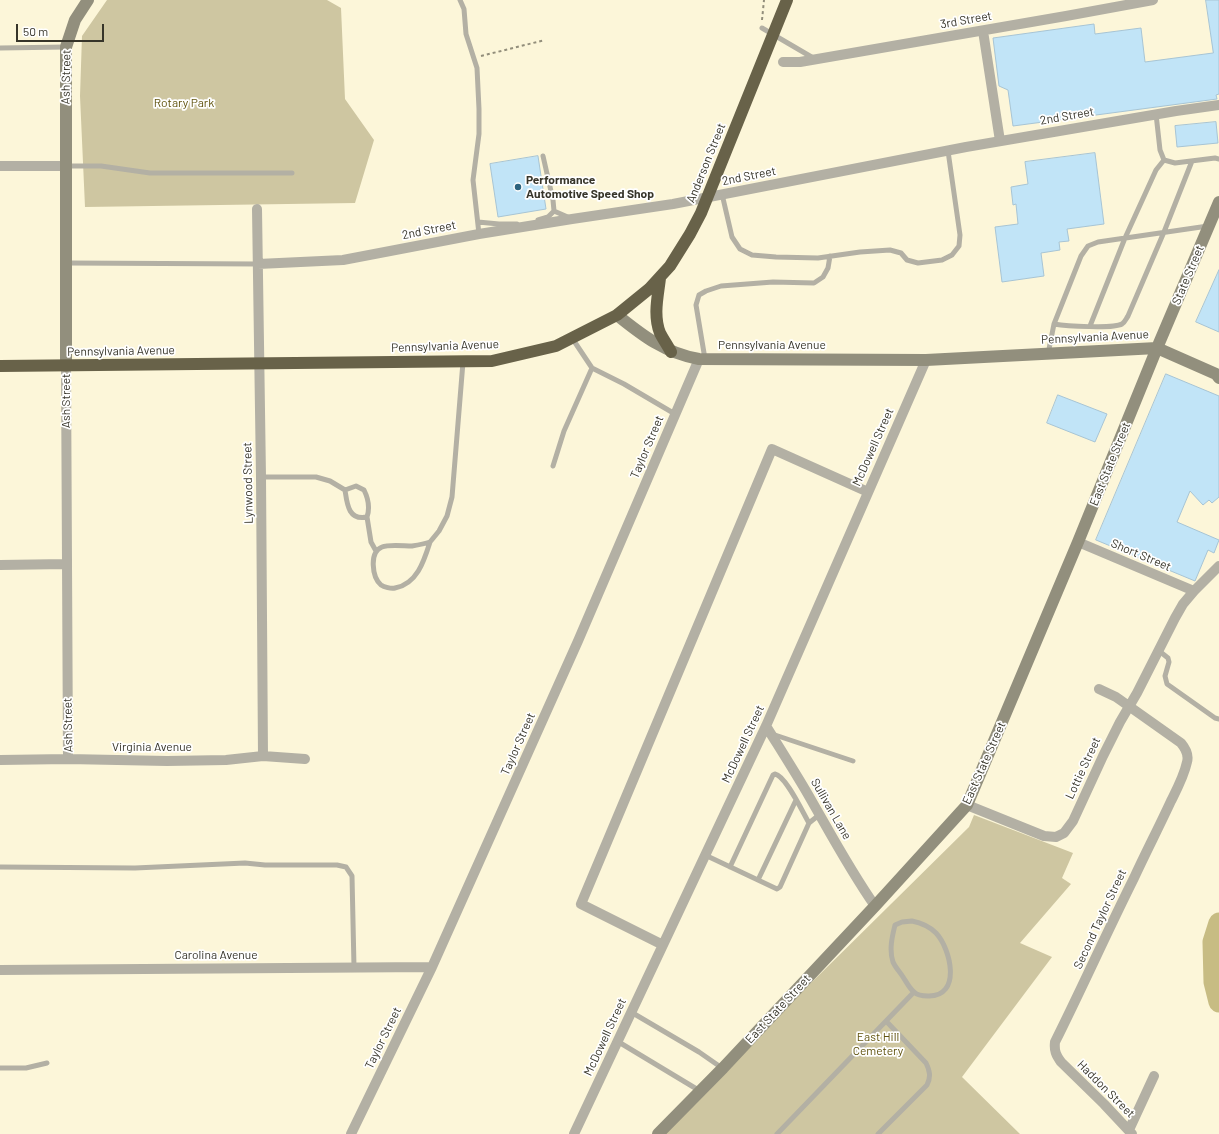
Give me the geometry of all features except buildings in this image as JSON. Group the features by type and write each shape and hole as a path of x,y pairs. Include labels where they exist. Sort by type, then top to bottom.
{"highway":[{"name":"Anderson Street","path":"618,315 638,299 660,278 678,254 690,234 710,192 787,0"},
{"path":"660,278 656,306 658,325 671,352"},
{"name":"Pennsylvania Avenue","path":"0,366 492,361 556,346 618,315"}],"street":[{"name":"Ash Street","path":"68,759 66,564 66,47 75,20 88,0"},
{"name":"3rd Street","path":"783,62 815,59 1153,0"},
{"path":"982,31 1000,141"},
{"name":"2nd Street","path":"258,264 342,260 479,234 673,204 1000,141 1156,114 1219,106"},
{"path":"0,166 66,166"},
{"name":"State Street","path":"1157,348 1218,205"},
{"name":"Lynwood Street","path":"257,208 263,756"},
{"name":"Pennsylvania Avenue","path":"618,315 653,342 671,352 687,357 702,359 926,360 1157,348"},
{"path":"1157,348 1216,374 1219,378"},
{"name":"East State Street","path":"658,1134 723,1068 875,906 967,805 1078,542 1157,348"},
{"name":"Taylor Street","path":"350,1134 432,967 575,649 675,414 702,359"},
{"name":"McDowell Street","path":"574,1134 705,855 769,730 868,492 926,360"},
{"path":"663,945 581,904 772,449 868,492"},
{"name":"Short Street","path":"1078,542 1194,591"},
{"path":"0,565 66,564"},
{"name":"Lottie Street","path":"967,805 1044,836 1056,837 1064,833 1073,821 1103,756 1183,604 1219,566"},
{"path":"1099,689 1116,697 1129,706"},
{"name":"Second Taylor Street","path":"1061,1062 1056,1056 1054,1050 1055,1042 1177,788 1188,762 1186,749 1181,743 1129,706"},
{"name":"Sullivan Lane","path":"769,730 854,876 875,906"},
{"name":"Virginia Avenue","path":"0,760 68,759 175,761 226,760 263,756 304,759"},
{"name":"Carolina Avenue","path":"0,970 432,967"},
{"name":"Haddon Street","path":"1061,1062 1131,1132"},
{"path":"1131,1132 1154,1076"}],"lane":[{"path":"460,0 464,9 466,34 477,68 479,109 473,180 479,234"},
{"path":"762,28 815,59"},
{"path":"0,48 66,47"},
{"path":"1156,114 1160,150 1164,160 1175,164 1219,158"},
{"path":"722,194 732,237 740,249 752,255 818,258 860,252 890,250 901,253 907,260 918,263 942,260 952,255 959,246 960,235 948,151"},
{"path":"543,156 554,211"},
{"path":"1090,326 1125,238 1156,170 1164,160"},
{"path":"1054,324 1068,326 1115,326 1123,323 1128,316 1164,232 1192,161"},
{"path":"66,166 101,166 150,173 292,173"},
{"path":"478,222 499,224 534,221 548,217 554,211"},
{"path":"554,211 572,219"},
{"path":"1048,354 1054,324 1081,256 1088,246 1098,242 1209,226"},
{"path":"702,359 696,305 699,295 721,286 773,282 814,283 823,277 828,268 830,256"},
{"path":"66,263 258,264"},
{"path":"572,338 592,368 624,384 675,414"},
{"path":"430,542 415,546 382,547 376,551 373,560 375,576 381,585 391,589 402,587 414,578 423,562 430,542 439,531 447,516 452,497 463,361"},
{"path":"553,466 564,430 592,368"},
{"path":"261,477 316,477 330,481 345,490 348,507 354,516 362,518 367,517"},
{"path":"345,490 356,486 364,490 368,496 367,517 371,542 376,551"},
{"path":"1158,650 1168,658 1170,662 1165,676 1167,684 1215,718 1219,719"},
{"path":"769,730 853,761"},
{"path":"730,867 773,775 775,774 781,776 809,823"},
{"path":"758,880 796,800"},
{"path":"705,855 777,889 780,887 809,823 819,815"},
{"path":"0,867 135,868 245,863 265,865 337,865 346,867 352,876 354,967"},
{"path":"912,921 921,923 937,934 944,944 948,954 950,971 950,981 947,988 941,993 935,996 925,996 914,992 893,962 891,952 892,936 895,925 902,922 912,921"},
{"path":"777,1134 914,992"},
{"path":"631,1012 723,1068"},
{"path":"878,1134 927,1085 930,1075 926,1063 886,1021"},
{"path":"617,1041 700,1091"},
{"path":"0,1068 26,1068 47,1062"}],"path":[{"path":"762,28 762,9 764,0"},
{"path":"474,55 482,56 545,40"}],"green space":[{"name":"Rotary Park","path":"107,0 327,0 341,8 345,99 374,140 355,203 85,207 80,96 82,36"},
{"name":"East Hill Cemetery","path":"974,815 1073,853 1062,878 1071,884 1020,943 1052,957 962,1077 1020,1134 658,1134 969,827"}],"waterway":[{"path":"1219,923 1213,942 1214,982 1219,1002"}],"place":[{"name":"Performance Automotive Speed Shop","path":"518,187"}]}
